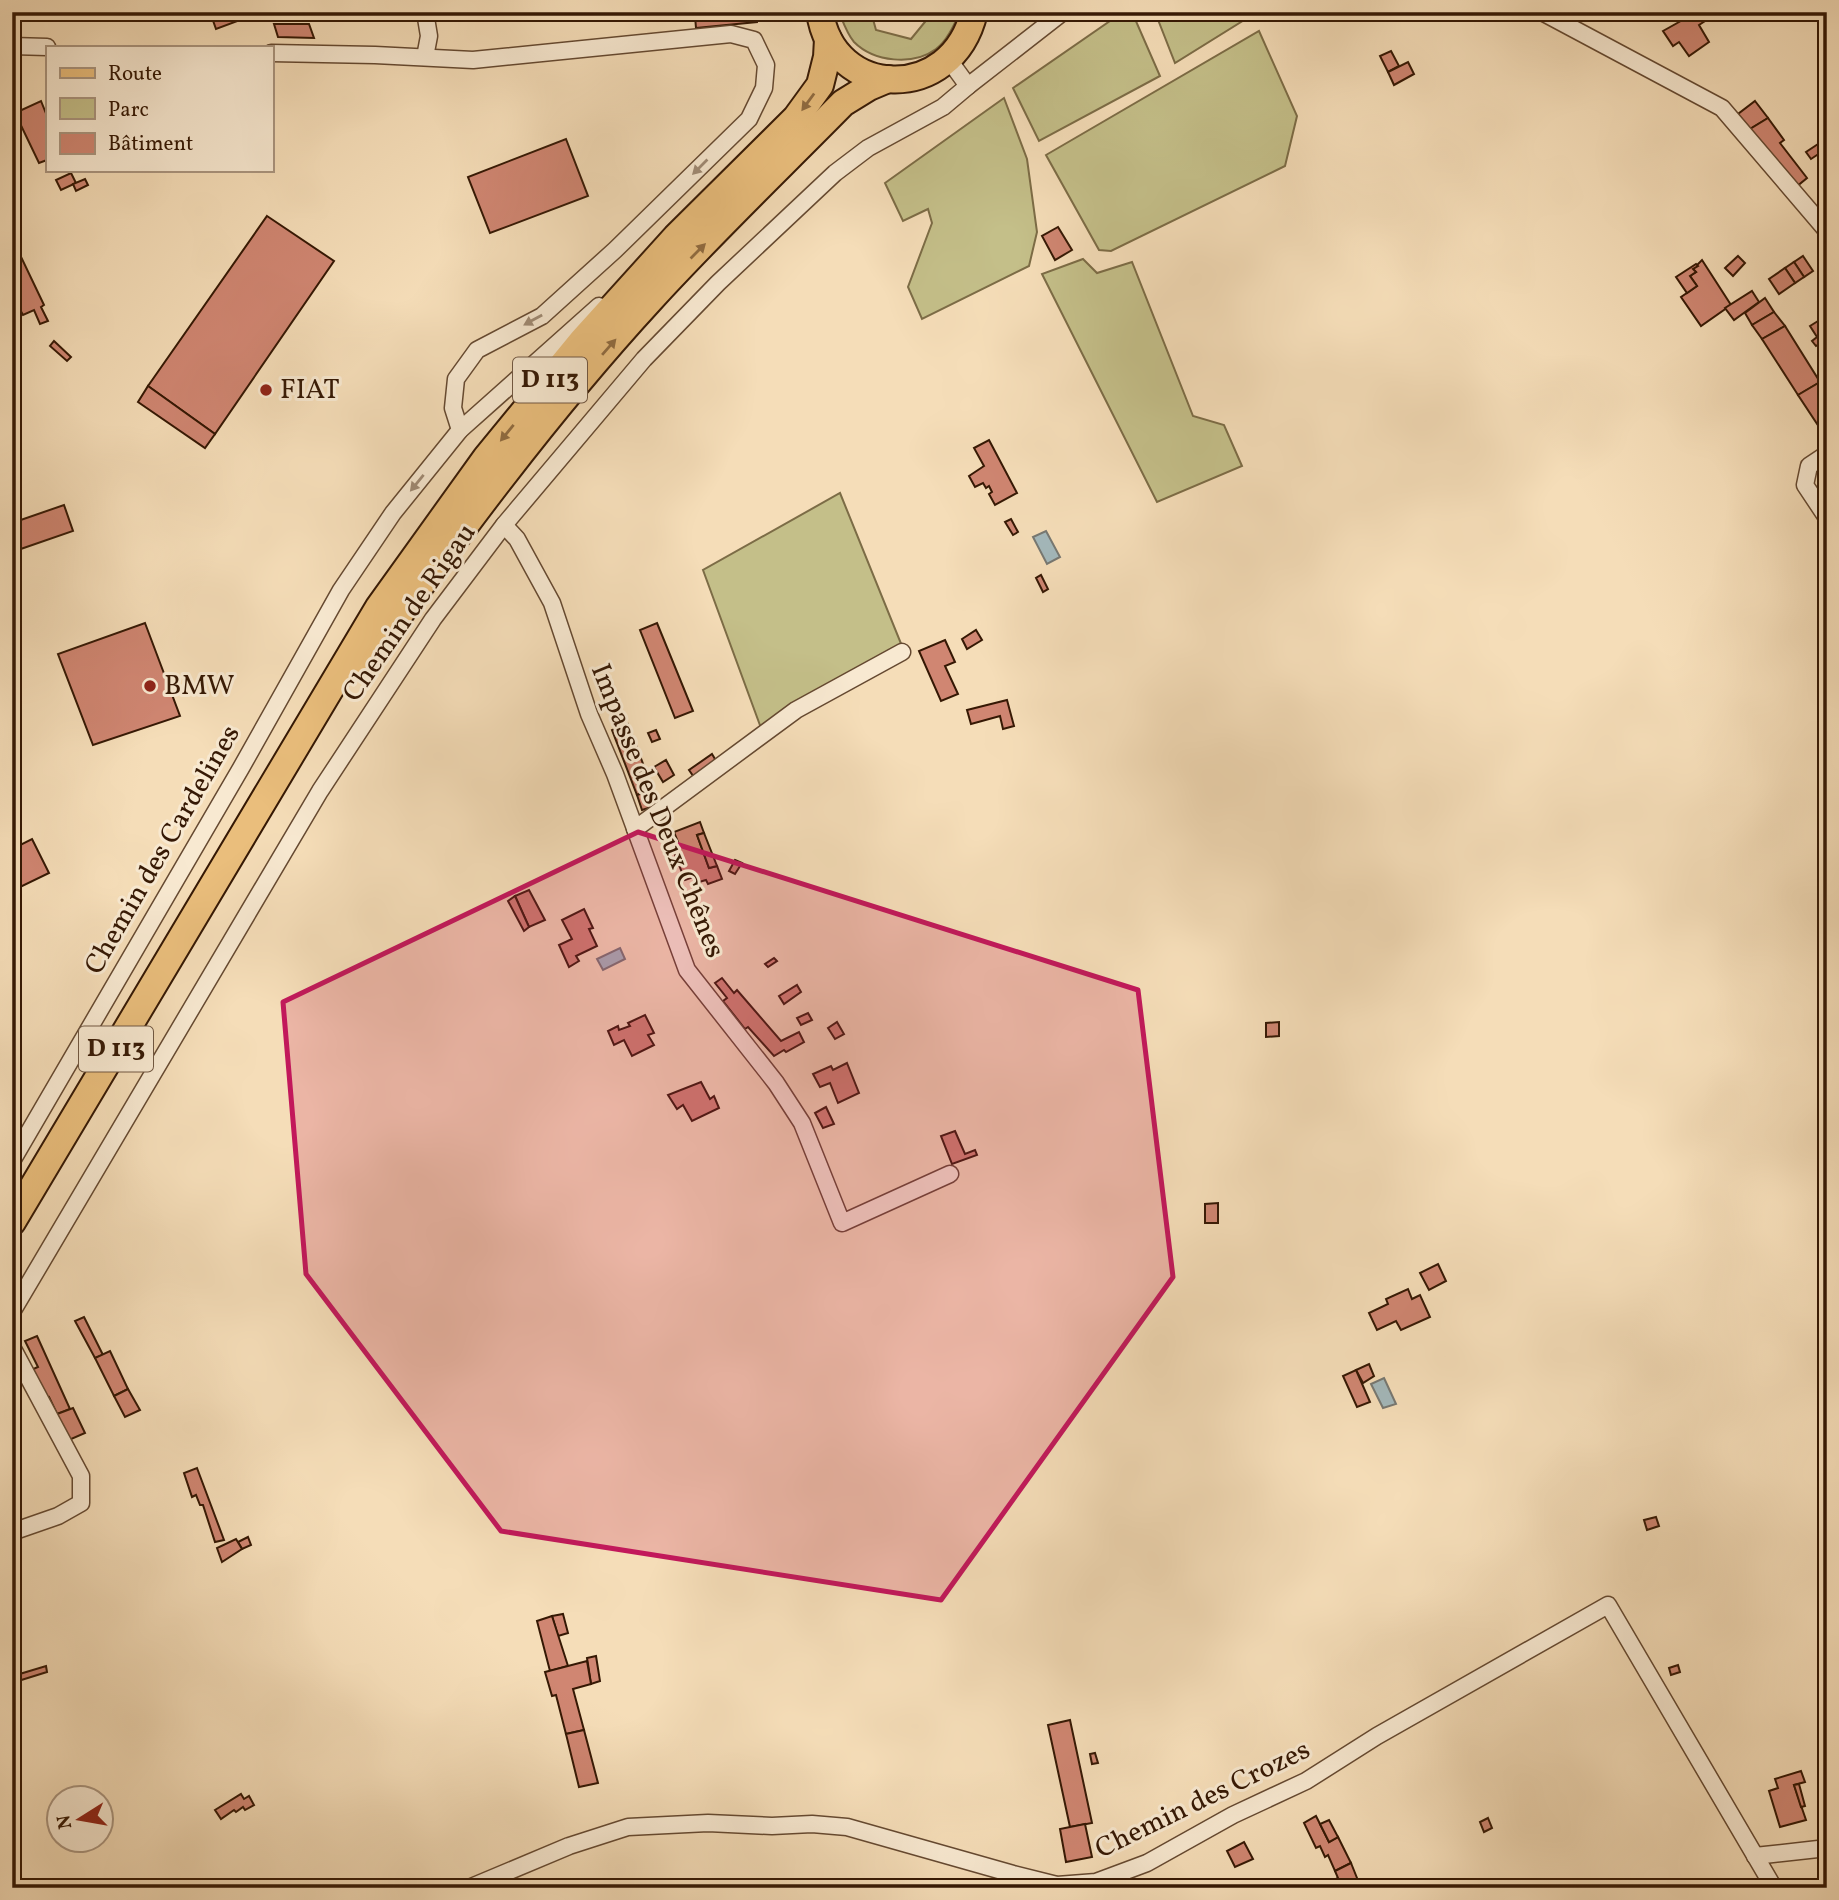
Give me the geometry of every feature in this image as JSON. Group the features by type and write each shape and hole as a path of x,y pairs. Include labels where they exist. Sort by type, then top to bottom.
{"main road":[{"path":"820,12 828,39 839,54 853,66 870,75 904,80 936,70 949,60 961,46 974,12"},
{"name":"D 113","path":"12,1222 379,607 486,458 582,341 676,237 796,118 820,85 827,58 828,39"},
{"name":"D 113","path":"296,747 317,728 460,530 541,426 650,299 843,103 888,79"}],"street":[{"path":"425,12 429,36 425,57"},
{"name":"Chemin de Rigau","path":"12,1312 320,791 433,619 504,525 644,359 718,283 835,173 868,148 943,107 1063,12"},
{"path":"1542,12 1722,108 1827,231"},
{"path":"273,53 473,60 731,34 754,40 766,65 764,88 749,119 615,250 542,316 477,350 456,379 453,408 460,430"},
{"path":"12,46 46,47"},
{"path":"949,60 968,86"},
{"name":"Chemin des Cardelines","path":"12,1161 242,768 341,590 393,513 460,430 676,237"},
{"path":"1827,454 1809,466 1805,485 1827,518"},
{"name":"Impasse des Deux Chênes","path":"504,525 517,538 552,603 568,658 615,774 687,970 776,1083 802,1123 842,1223 950,1174"},
{"path":"635,829 796,710 902,652"},
{"path":"12,1347 81,1476 81,1503 58,1516 12,1532"},
{"name":"Chemin des Crozes","path":"470,1888 569,1846 628,1827 708,1824 812,1824 847,1827 1057,1885 1096,1882 1147,1863 1233,1815 1306,1782 1377,1736 1608,1605 1774,1888"},
{"path":"1755,1856 1827,1848"}],"highlighted area":[{"path":"638,832 1138,990 1173,1277 941,1600 501,1531 306,1274 283,1002"}],"green space":[{"path":"839,12 871,12 876,30 911,39 933,12 960,12 940,46 927,54 905,60 883,57 862,49 849,35"},
{"path":"1123,12 1132,12 1160,76 1039,141 1013,88"},
{"path":"1155,12 1257,12 1175,63"},
{"path":"1259,31 1297,116 1285,166 1111,251 1099,250 1046,155"},
{"path":"1004,98 1027,159 1037,232 1029,266 922,319 908,287 932,223 928,209 903,221 885,183"},
{"path":"1083,259 1097,273 1132,262 1193,416 1224,425 1242,466 1157,502 1042,274"},
{"path":"840,493 902,646 811,693 761,728 703,570"}],"shaded area":[{"path":"1046,531 1060,557 1047,564 1033,537"},
{"path":"620,948 625,959 603,970 597,959"},
{"path":"1384,1378 1396,1404 1383,1408 1371,1384"}],"building":[{"path":"210,12 241,12 243,19 216,29"},
{"path":"679,12 758,12 757,22 696,28 695,16 679,17"},
{"path":"1697,12 1705,21 1699,25 1709,42 1689,56 1679,42 1673,46 1663,31"},
{"path":"274,24 309,24 314,38 278,37"},
{"path":"1391,51 1399,66 1388,72 1380,56"},
{"path":"1408,62 1414,74 1394,85 1388,72"},
{"path":"41,101 46,114 46,160 39,163 15,113"},
{"path":"1755,101 1768,118 1750,129 1738,114"},
{"path":"1768,118 1784,140 1780,143 1807,178 1796,187 1750,129"},
{"path":"566,139 588,196 490,233 468,177"},
{"path":"1818,144 1823,151 1811,159 1806,152"},
{"path":"71,173 76,183 61,190 56,180"},
{"path":"85,179 88,185 76,191 73,184"},
{"path":"267,216 334,261 215,434 148,386"},
{"path":"1058,227 1072,250 1055,260 1042,236"},
{"path":"12,238 44,305 41,307 48,321 40,324 34,310 23,315 12,295"},
{"path":"1738,256 1745,263 1733,276 1725,268"},
{"path":"1803,256 1813,271 1804,277 1794,262"},
{"path":"1702,260 1731,305 1701,326 1681,297 1697,286 1690,276 1696,272 1693,269"},
{"path":"1794,262 1804,277 1795,283 1785,268"},
{"path":"1696,264 1698,266 1693,269 1696,272 1690,276 1697,286 1687,293 1676,277"},
{"path":"1785,268 1795,283 1779,294 1769,279"},
{"path":"1752,291 1759,302 1734,320 1725,308"},
{"path":"1765,298 1774,312 1752,325 1745,313"},
{"path":"1774,312 1785,326 1762,339 1752,325"},
{"path":"1818,321 1827,334 1827,339 1816,346 1812,341 1817,337 1810,326"},
{"path":"1785,326 1820,382 1798,395 1762,339"},
{"path":"54,341 71,357 67,361 50,346"},
{"path":"1820,382 1827,392 1827,439 1798,395"},
{"path":"148,386 215,434 205,448 138,402"},
{"path":"989,440 1017,493 995,505 989,494 992,492 989,486 986,488 983,483 975,487 969,476 984,466 974,448"},
{"path":"64,505 73,531 12,552 12,523"},
{"path":"1011,519 1018,532 1013,535 1005,522"},
{"path":"1041,575 1048,589 1043,592 1036,578"},
{"path":"145,623 180,716 93,745 58,654"},
{"path":"657,623 693,711 675,718 640,630"},
{"path":"976,630 982,640 967,649 962,639"},
{"path":"945,640 955,662 945,666 958,694 941,701 919,651"},
{"path":"1007,700 1014,726 1003,729 1000,716 971,724 967,710"},
{"path":"628,724 645,769 639,772 647,792 637,795 612,730"},
{"path":"656,730 660,739 652,742 648,733"},
{"path":"712,754 718,764 696,780 689,770"},
{"path":"666,760 674,775 663,782 654,767"},
{"path":"649,791 655,806 642,810 637,795"},
{"path":"700,822 704,833 697,835 709,868 717,866 722,879 708,884 706,880 699,882 696,876 685,880 671,845 678,842 674,832"},
{"path":"704,833 717,866 709,868 697,835"},
{"path":"32,839 49,873 12,891 12,849"},
{"path":"735,860 742,863 735,874 729,871"},
{"path":"529,890 545,920 529,927 515,896"},
{"path":"515,896 529,927 524,931 508,901"},
{"path":"584,909 593,928 589,929 597,946 576,956 579,961 569,967 559,945 572,939 562,920"},
{"path":"774,958 777,961 768,967 765,964"},
{"path":"722,978 734,993 737,990 781,1041 799,1032 804,1042 774,1056 748,1027 745,1029 723,1001 727,998 715,983"},
{"path":"797,985 801,992 784,1004 779,996"},
{"path":"808,1013 812,1020 801,1025 797,1018"},
{"path":"645,1015 654,1033 648,1035 654,1045 632,1056 624,1040 614,1045 608,1031 618,1026 619,1030 630,1026 628,1023"},
{"path":"837,1022 844,1034 835,1039 828,1028"},
{"path":"1279,1022 1279,1036 1266,1037 1266,1023"},
{"path":"847,1063 859,1093 838,1103 830,1083 820,1087 813,1074 831,1066 833,1070"},
{"path":"701,1082 710,1099 714,1096 719,1108 692,1121 683,1105 677,1109 668,1095"},
{"path":"826,1107 834,1124 823,1128 815,1113"},
{"path":"955,1131 965,1154 975,1150 977,1155 952,1164 941,1136"},
{"path":"1218,1203 1218,1223 1205,1223 1205,1204"},
{"path":"1438,1264 1446,1281 1429,1290 1420,1273"},
{"path":"1408,1289 1412,1299 1420,1295 1430,1317 1401,1330 1396,1321 1377,1330 1369,1313 1388,1304 1386,1299"},
{"path":"84,1317 103,1355 95,1358 75,1321"},
{"path":"37,1336 70,1409 57,1414 49,1397 44,1398 31,1370 38,1367 25,1341"},
{"path":"110,1351 128,1389 114,1396 95,1358"},
{"path":"1369,1364 1374,1376 1363,1383 1356,1370"},
{"path":"1356,1370 1370,1402 1357,1407 1343,1376"},
{"path":"128,1389 140,1410 125,1417 114,1396"},
{"path":"73,1408 85,1433 69,1440 57,1414"},
{"path":"197,1468 224,1540 215,1542 203,1505 200,1505 196,1495 192,1497 184,1473"},
{"path":"1656,1517 1659,1526 1647,1530 1644,1520"},
{"path":"248,1537 251,1545 242,1549 238,1542"},
{"path":"236,1539 242,1549 222,1562 217,1548"},
{"path":"563,1614 568,1633 558,1636 552,1616"},
{"path":"552,1616 568,1666 550,1671 537,1621"},
{"path":"596,1656 600,1681 591,1684 587,1658"},
{"path":"587,1661 591,1684 573,1689 584,1730 566,1734 556,1695 552,1696 545,1672"},
{"path":"1678,1665 1680,1672 1671,1675 1669,1668"},
{"path":"46,1666 47,1672 15,1682 13,1676"},
{"path":"1070,1720 1092,1823 1070,1827 1048,1725"},
{"path":"584,1730 598,1783 579,1787 566,1734"},
{"path":"1095,1753 1098,1763 1092,1764 1090,1754"},
{"path":"1801,1771 1805,1782 1794,1785 1806,1820 1780,1827 1769,1791 1778,1788 1775,1779"},
{"path":"1799,1784 1805,1806 1801,1807 1794,1785"},
{"path":"241,1794 244,1799 249,1796 254,1805 245,1810 243,1807 236,1812 234,1810 221,1819 215,1810"},
{"path":"1316,1816 1329,1842 1338,1837 1351,1863 1335,1871 1328,1855 1325,1857 1320,1846 1316,1848 1304,1823"},
{"path":"1488,1818 1492,1828 1484,1832 1480,1822"},
{"path":"1329,1820 1338,1837 1329,1842 1320,1824"},
{"path":"1085,1824 1092,1857 1066,1862 1060,1829"},
{"path":"1244,1842 1253,1859 1235,1867 1227,1851"},
{"path":"1351,1863 1361,1888 1335,1888 1332,1881 1338,1878 1335,1871"}],"place":[{"name":"FIAT","path":"266,390"},
{"name":"BMW","path":"150,686"}]}
